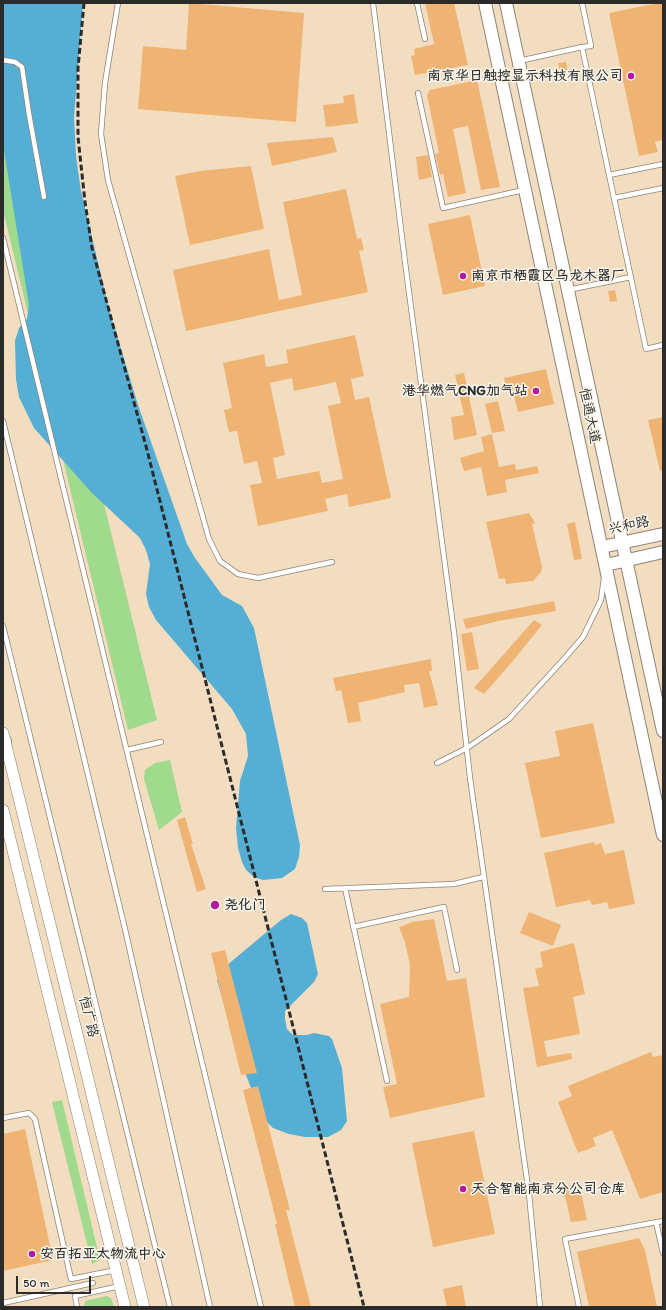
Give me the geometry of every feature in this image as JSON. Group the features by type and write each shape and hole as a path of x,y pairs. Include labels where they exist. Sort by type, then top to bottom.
{"main road":[{"name":"恒通大道","path":"486,3 663,835"},
{"name":"恒通大道","path":"506,3 662,726"},
{"name":"兴和路","path":"602,547 663,534"},
{"path":"606,564 663,552"}],"street":[{"name":"恒广路","path":"3,740 144,1307"},
{"path":"3,810 125,1307"}],"lane":[{"path":"118,3 105,83 101,134 108,180 209,539 220,561 238,574 258,578 332,562"},
{"path":"373,3 404,262 454,633 483,877 529,1194 540,1307"},
{"path":"417,3 425,39"},
{"path":"519,61 591,46 582,3"},
{"path":"582,48 646,349 663,345"},
{"path":"3,60 14,62 22,67 44,197"},
{"path":"418,92 443,208 526,190"},
{"path":"609,175 663,164"},
{"path":"614,198 663,188"},
{"path":"3,238 261,1307"},
{"path":"568,290 631,277"},
{"path":"3,421 126,937 210,1307"},
{"path":"437,763 467,748 508,719 583,637 601,600 606,564"},
{"path":"3,626 170,1307"},
{"path":"127,750 161,742"},
{"path":"325,889 454,884 483,877"},
{"path":"345,888 386,1081"},
{"path":"353,927 444,907 457,970"},
{"path":"3,1118 29,1113 35,1119 71,1279 116,1270"},
{"path":"579,1307 565,1240 663,1221"},
{"path":"656,1222 663,1253"},
{"path":"3,1303 93,1283"},
{"path":"77,1307 75,1296 120,1286"}],"green space":[{"path":"3,78 19,157 157,720 128,730 3,210"},
{"path":"170,760 182,812 159,830 144,779 145,770 155,763"},
{"path":"62,1100 100,1260 92,1264 52,1102"},
{"path":"107,1296 111,1298 114,1307 84,1307 85,1301"}],"water":[{"path":"3,3 83,3 74,117 76,156 81,191 109,309 138,405 187,544 195,558 222,595 242,606 254,628 300,845 299,857 295,869 282,878 263,880 254,877 246,870 242,862 238,848 236,828 240,781 248,756 246,734 232,709 156,620 149,607 146,594 150,564 146,550 140,538 92,493 34,428 19,397 16,379 15,341 19,328 27,319 29,305 3,144"},
{"path":"291,914 302,918 307,923 318,974 314,982 285,1011 287,1029 293,1035 307,1035 314,1033 329,1036 332,1039 342,1068 347,1121 341,1130 328,1137 305,1137 289,1134 273,1128 263,1118 240,1060 217,980 226,966 281,920"}],"building":[{"path":"189,3 304,13 296,122 138,109 143,46 186,50"},
{"path":"425,3 454,3 468,65 415,75 411,56 415,55 414,49 434,44"},
{"path":"663,3 663,140 655,142 658,152 639,156 609,13"},
{"path":"566,62 568,73 561,74 558,63"},
{"path":"477,80 500,187 481,190 468,126 453,129 466,193 448,197 443,174 440,175 435,154 439,153 427,95 430,90"},
{"path":"354,94 358,123 326,127 323,105 344,103 343,96"},
{"path":"333,137 337,152 272,166 267,143"},
{"path":"428,155 432,177 419,180 416,157"},
{"path":"251,166 264,229 190,245 175,176 200,171"},
{"path":"346,189 357,239 361,238 364,250 359,251 368,292 186,331 173,270 269,249 279,300 302,295 283,202"},
{"path":"470,215 485,286 443,295 428,224"},
{"path":"615,290 617,301 610,302 608,291"},
{"path":"355,335 364,376 351,379 355,400 369,397 391,498 349,507 347,494 325,499 328,511 258,526 250,485 262,483 257,461 244,464 237,431 229,432 224,410 232,408 223,363 264,354 266,367 288,363 286,350","holes":["292,378 294,391 336,382 341,403 328,406 343,479 322,483 319,471 277,479 273,458 285,455 270,383"]},
{"path":"546,369 554,404 518,412 512,388 506,389 504,378"},
{"path":"464,373 477,435 454,440 451,417 464,415 455,375"},
{"path":"498,401 505,431 492,433 485,404"},
{"path":"663,417 663,470 660,471 648,420"},
{"path":"492,434 499,467 515,464 516,470 537,466 539,473 505,480 507,492 487,496 481,467 464,471 460,458 484,451 481,437"},
{"path":"529,513 535,523 532,524 542,567 541,572 533,581 506,584 505,578 499,579 486,522"},
{"path":"575,522 582,559 574,560 567,524"},
{"path":"554,601 556,611 498,621 466,629 463,619"},
{"path":"534,620 542,625 484,694 474,688"},
{"path":"472,632 479,669 467,671 461,634"},
{"path":"431,659 432,671 429,671 438,705 424,708 419,683 404,685 405,692 358,703 361,721 348,723 341,690 336,691 333,678"},
{"path":"593,723 615,823 541,838 525,763 560,756 555,731"},
{"path":"185,817 193,844 191,844 206,889 197,892 177,820"},
{"path":"594,842 595,845 601,843 605,854 624,850 635,904 609,909 607,902 592,905 590,900 556,907 544,853"},
{"path":"529,912 561,925 553,946 520,933"},
{"path":"434,919 447,981 466,978 485,1097 390,1118 383,1087 397,1084 380,1004 409,997 410,965 405,942 399,927 412,922"},
{"path":"574,943 585,994 573,997 580,1034 544,1041 547,1057 571,1053 572,1059 537,1067 523,988 539,986 535,969 543,967 540,952"},
{"path":"225,950 257,1073 241,1075 211,953"},
{"path":"651,1052 653,1057 663,1055 663,1192 640,1199 612,1130 593,1138 596,1146 578,1153 558,1102 572,1096 568,1086"},
{"path":"258,1086 290,1210 286,1210 311,1307 295,1307 275,1224 277,1224 243,1090"},
{"path":"25,1129 53,1260 3,1271 3,1134"},
{"path":"474,1131 495,1234 433,1247 412,1143"},
{"path":"573,1185 582,1196 587,1220 571,1222 563,1187"},
{"path":"639,1238 645,1250 657,1307 589,1307 577,1252"},
{"path":"462,1285 466,1307 447,1307 443,1289"}],"railway":[{"path":"84,3 78,68 78,137 92,248 147,450 364,1307"}],"place":[{"name":"南京华日触控显示科技有限公司","path":"631,76"},
{"name":"南京市栖霞区乌龙木器厂","path":"463,276"},
{"name":"港华燃气CNG加气站","path":"536,391"},
{"name":"尧化门","path":"215,905"},
{"name":"天合智能南京分公司仓库","path":"463,1189"},
{"name":"安百拓亚太物流中心","path":"32,1254"}]}
